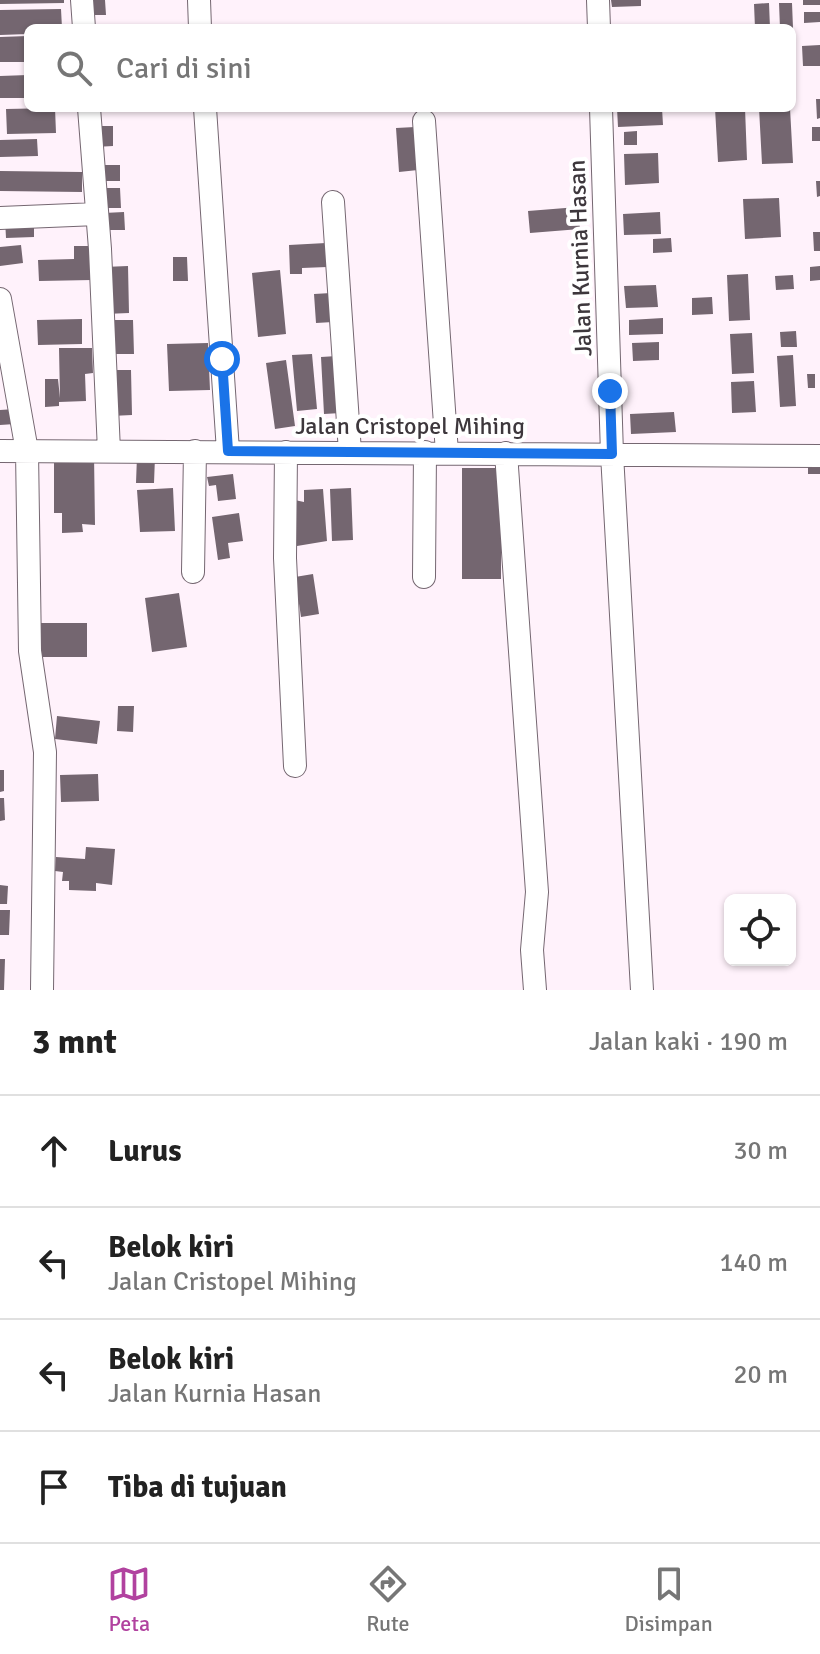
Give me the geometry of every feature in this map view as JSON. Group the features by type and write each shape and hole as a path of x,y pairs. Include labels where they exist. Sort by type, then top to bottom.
{"street":[{"path":"82,0 84,24"},
{"path":"199,0 200,24"},
{"path":"598,0 599,24"},
{"path":"89,112 109,451"},
{"path":"205,112 228,451"},
{"name":"Jalan Kurnia Hasan","path":"601,112 612,454 642,990"},
{"path":"424,121 436,452 424,577"},
{"path":"333,202 350,452"},
{"path":"0,218 97,214"},
{"path":"0,299 27,451 30,651 45,752 42,990"},
{"name":"Jalan Cristopel Mihing","path":"0,451 820,456"},
{"path":"193,572 195,451"},
{"path":"286,452 285,558 295,766"},
{"path":"506,453 537,892 532,950 535,990"}],"building":[{"path":"0,0 64,0 64,3 0,4"},
{"path":"86,0 105,0 106,15 87,15"},
{"path":"611,0 641,0 641,6 612,7"},
{"path":"803,0 820,0 820,5 803,5"},
{"path":"769,3 770,24 755,24 754,4"},
{"path":"779,3 792,3 793,24 780,24"},
{"path":"61,9 62,24 24,24 24,34 0,35 0,10"},
{"path":"804,12 820,12 820,22 804,23"},
{"path":"24,36 24,62 0,62 0,37"},
{"path":"820,45 820,66 803,66 802,46"},
{"path":"24,75 24,98 0,98 0,76"},
{"path":"816,99 820,99 820,118 817,119"},
{"path":"6,109 55,112 56,133 7,134"},
{"path":"617,112 662,112 663,125 618,127"},
{"path":"715,112 745,112 747,160 718,162"},
{"path":"759,112 790,112 793,163 762,164"},
{"path":"95,126 113,126 113,146 95,147"},
{"path":"415,127 418,170 399,172 396,128"},
{"path":"812,127 820,127 820,141 812,141"},
{"path":"637,131 637,145 624,145 624,132"},
{"path":"37,139 38,156 0,157 0,140"},
{"path":"658,153 659,183 625,185 624,154"},
{"path":"99,165 120,165 120,181 99,181"},
{"path":"0,171 82,172 82,192 0,191"},
{"path":"816,181 820,181 820,196 817,197"},
{"path":"100,188 120,188 121,208 101,208"},
{"path":"779,198 781,237 745,239 743,199"},
{"path":"578,207 580,229 530,233 528,211"},
{"path":"124,212 125,230 105,230 104,213"},
{"path":"660,212 661,234 624,235 623,214"},
{"path":"34,218 34,237 6,238 5,219"},
{"path":"813,232 820,232 820,251 814,251"},
{"path":"671,238 672,252 653,253 653,239"},
{"path":"326,243 327,267 302,268 302,274 290,274 289,245"},
{"path":"21,245 23,263 0,266 0,247"},
{"path":"74,246 91,246 92,280 39,281 38,260 74,259"},
{"path":"173,257 187,257 188,281 173,281"},
{"path":"128,266 129,313 105,314 104,267"},
{"path":"820,266 820,280 810,281 810,267"},
{"path":"280,270 286,334 258,337 252,273"},
{"path":"748,274 750,320 729,321 727,275"},
{"path":"793,275 794,289 776,290 775,276"},
{"path":"656,285 658,307 626,308 624,286"},
{"path":"331,293 333,322 316,323 314,294"},
{"path":"712,297 713,314 692,315 692,298"},
{"path":"663,318 663,334 629,335 629,320"},
{"path":"82,319 82,344 38,345 37,320"},
{"path":"106,320 133,320 134,354 107,354"},
{"path":"796,331 797,347 781,347 780,332"},
{"path":"752,333 754,373 732,374 730,334"},
{"path":"659,342 659,360 633,361 632,343"},
{"path":"208,343 210,390 169,391 167,344"},
{"path":"59,348 92,348 93,373 85,374 86,401 59,402 59,406 45,407 45,379 58,379 60,398"},
{"path":"312,354 317,409 297,411 292,355"},
{"path":"793,355 796,406 780,407 777,356"},
{"path":"337,356 341,413 324,414 321,357"},
{"path":"286,360 295,426 275,429 266,363"},
{"path":"109,370 131,370 132,415 111,416"},
{"path":"807,374 815,374 815,388 808,388"},
{"path":"754,381 756,412 732,413 731,382"},
{"path":"15,409 15,424 0,425 0,410"},
{"path":"674,412 676,432 631,434 630,414"},
{"path":"54,454 94,454 95,525 82,524 83,532 62,533 62,513 54,513"},
{"path":"137,456 155,457 154,483 136,483"},
{"path":"808,464 820,464 820,474 808,474"},
{"path":"462,468 501,468 501,579 462,579"},
{"path":"233,474 236,499 218,501 216,485 209,486 207,477"},
{"path":"173,488 175,531 140,532 137,490"},
{"path":"351,488 353,540 332,541 330,489"},
{"path":"323,489 327,541 297,546 290,499 304,502 304,490"},
{"path":"239,513 243,541 228,543 230,558 218,560 212,517"},
{"path":"313,574 319,614 301,617 295,577"},
{"path":"179,593 187,647 152,652 145,598"},
{"path":"39,623 87,623 87,657 39,657"},
{"path":"118,706 134,706 133,732 117,731"},
{"path":"57,716 100,721 97,744 55,739"},
{"path":"0,770 4,770 4,791 0,792"},
{"path":"98,774 99,801 61,802 60,775"},
{"path":"0,798 4,798 5,820 0,821"},
{"path":"86,847 115,849 112,885 96,883 96,891 69,890 69,881 62,881 63,872 55,871 56,857 85,859"},
{"path":"0,885 8,886 7,904 0,904"},
{"path":"0,910 10,910 9,935 0,935"},
{"path":"0,959 5,959 4,990 0,990"}],"route":[{"path":"222,359 228,451 612,454 610,391"}]}
